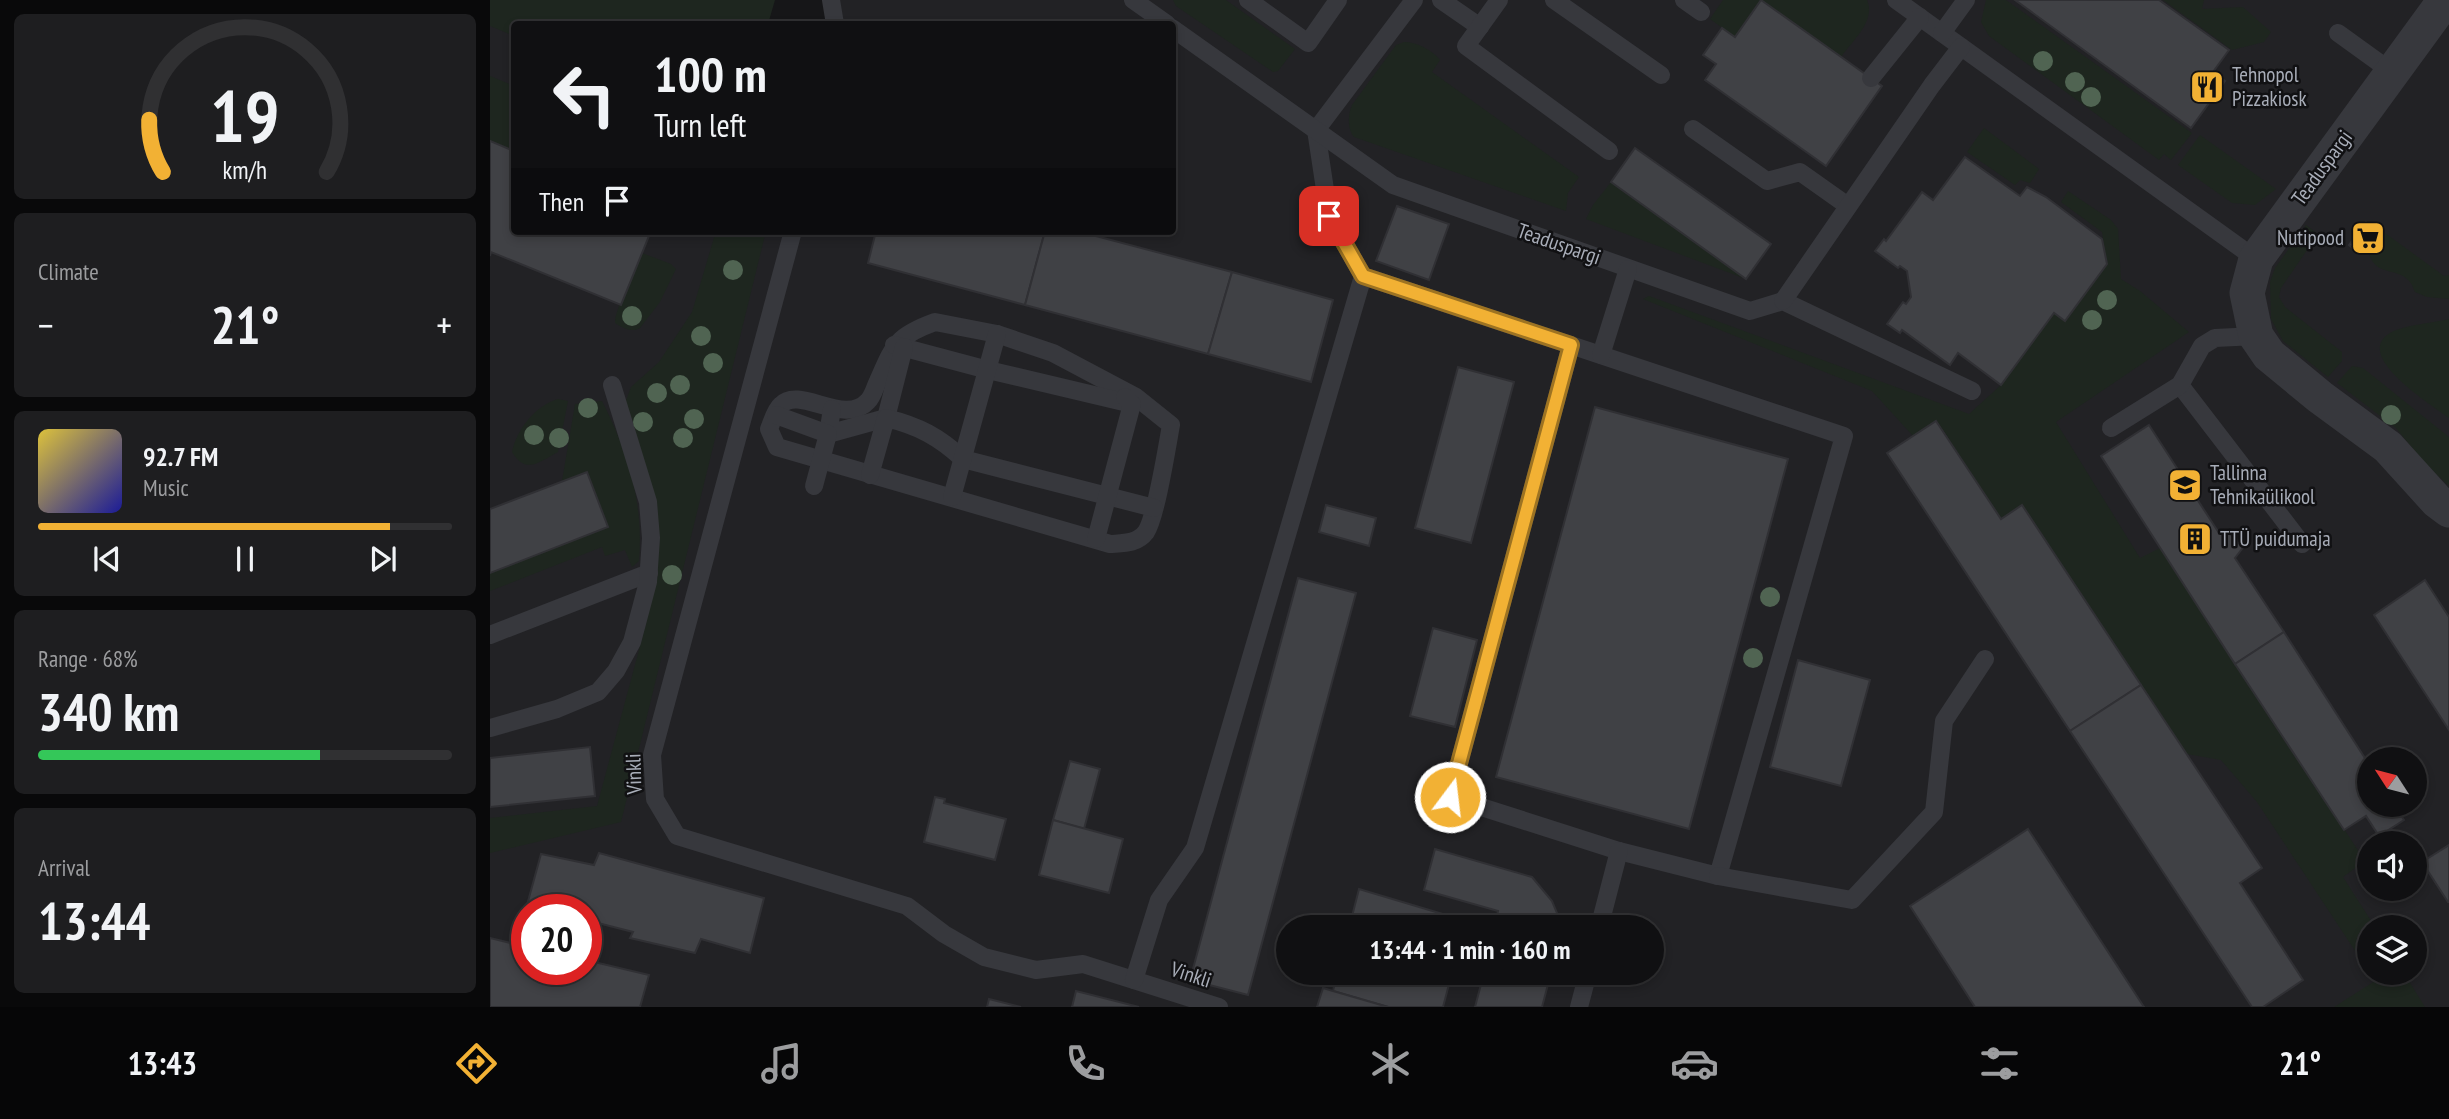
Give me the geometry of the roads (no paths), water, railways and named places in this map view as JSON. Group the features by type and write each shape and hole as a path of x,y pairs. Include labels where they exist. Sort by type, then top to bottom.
{"street":[{"name":"Teaduspargi","path":"2256,336 2247,293 2256,259 2445,0"},
{"path":"2256,336 2269,355 2388,447 2437,501 2449,510"}],"lane":[{"path":"831,0 834,21"},
{"path":"1248,0 1308,43 1338,0"},
{"path":"1414,0 1315,130 1329,216 1363,276 1844,436 1718,876"},
{"path":"1441,0 1480,27"},
{"path":"1499,0 1466,46 1609,151"},
{"path":"1554,0 1661,75"},
{"path":"1684,0 1701,12"},
{"path":"1896,0 2256,259"},
{"path":"1942,33 1966,0"},
{"path":"1138,2 1163,21"},
{"path":"1871,78 1920,17"},
{"name":"Teaduspargi","path":"1176,31 1393,185 1750,311 1783,301"},
{"path":"2338,33 2392,72"},
{"path":"1961,47 1783,301 1972,391"},
{"path":"1692,129 1767,181 1800,172 1849,206"},
{"name":"Vinkli","path":"792,235 652,755 654,799 677,835 907,906 944,934 985,957 1036,970 1083,964 1219,1007"},
{"path":"1601,355 1628,269"},
{"path":"1134,980 1158,900 1195,848 1363,276"},
{"path":"935,322 997,334 1053,353 1136,397 1171,425 1154,508 1146,532 1131,543 1110,544 777,447 769,429 780,405 790,399 832,409 854,408 868,401 899,346 912,330 935,322"},
{"path":"952,497 997,334"},
{"path":"2111,428 2180,385 2202,346 2215,338 2256,336"},
{"path":"1571,345 1450,797 1619,851 1718,876 1852,900 1934,812 1944,721 1985,660"},
{"path":"899,346 1132,404"},
{"path":"870,475 886,418 899,346"},
{"path":"490,728 557,709 598,692 616,671 632,642 649,573 651,538 648,502 612,385"},
{"path":"2180,385 2302,544"},
{"path":"1116,388 1132,404"},
{"path":"1096,539 1132,404"},
{"path":"814,486 832,409"},
{"path":"776,415 828,434 886,418 922,429 963,459 1154,508"},
{"path":"490,635 649,573"},
{"path":"1602,915 1619,851"},
{"path":"1579,1007 1585,985"}],"place":[{"name":"Tehnopol Pizzakiosk","path":"2207,87"},
{"name":"Nutipood","path":"2368,238"},
{"name":"Tallinna Tehnikaülikool","path":"2185,485"},
{"name":"TTÜ puidumaja","path":"2195,539"}]}
